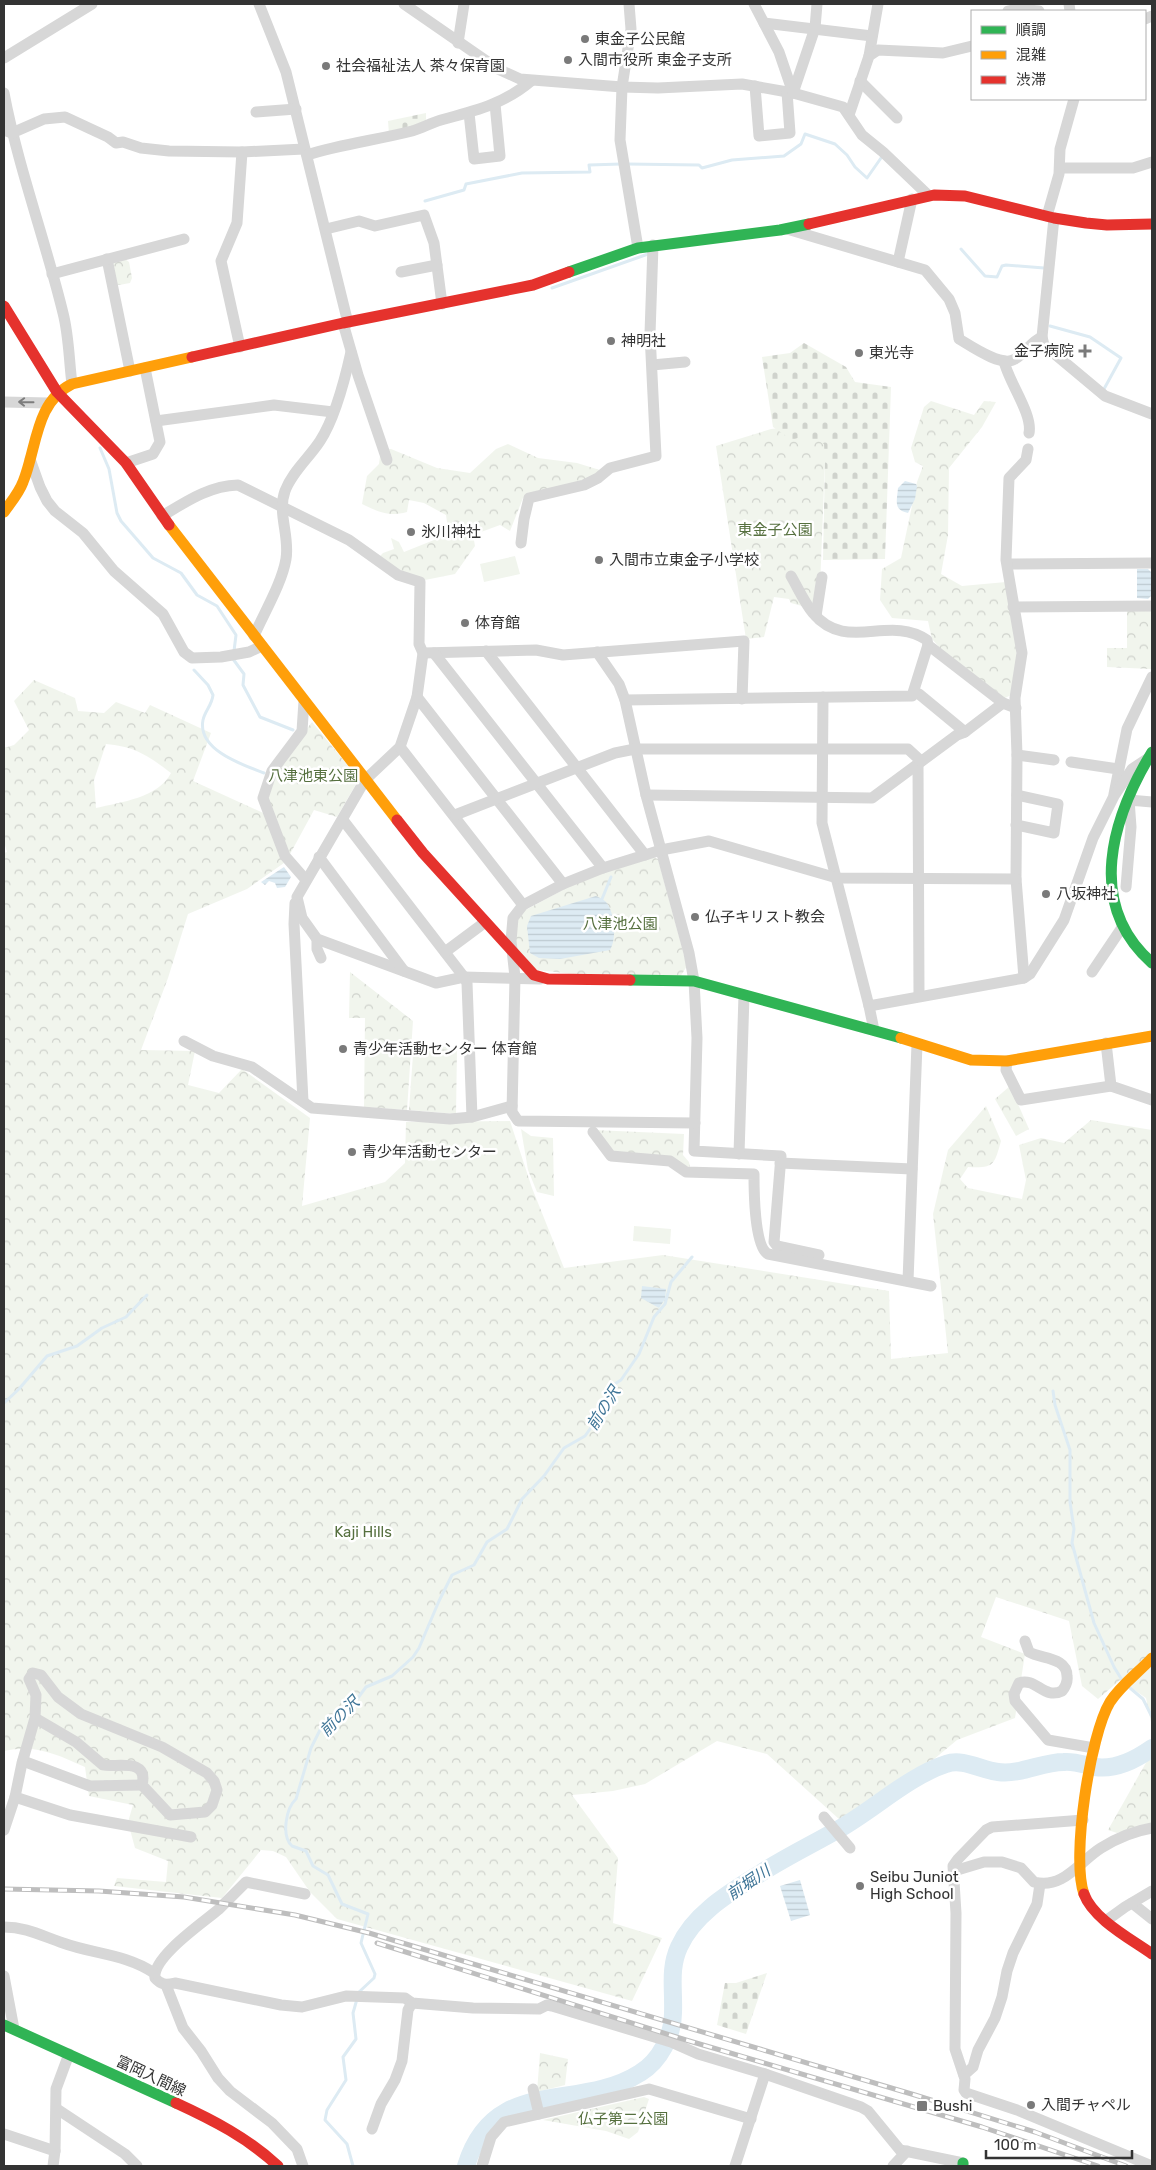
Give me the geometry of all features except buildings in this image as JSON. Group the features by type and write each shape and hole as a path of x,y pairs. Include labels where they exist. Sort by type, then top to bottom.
{"street":[{"path":"4,58 92,4"},
{"path":"259,4 286,72 326,229 351,352 387,460"},
{"path":"404,4 458,43 512,77 531,81 622,87 662,88 742,84 843,106 862,135 883,152 929,196"},
{"path":"458,43 464,4"},
{"path":"629,4 631,29 622,87 620,140 638,248"},
{"path":"754,4 779,52 790,93 790,133 760,136 755,86"},
{"path":"790,93 815,28 817,4"},
{"path":"849,115 869,56 878,4"},
{"path":"1013,8 1030,10"},
{"path":"764,23 872,36"},
{"path":"869,56 878,50 943,53 971,46"},
{"path":"8,131 44,119 65,117 108,137 116,143 124,142 142,148 169,151 306,152 414,130 433,122 469,113 495,104 514,94 531,81"},
{"path":"860,81 897,118"},
{"path":"4,93 8,131 29,186 36,222 64,314 72,384"},
{"path":"1074,100 1060,149 1061,168 1050,217 1042,337 1044,345 1105,396 1152,414"},
{"path":"469,113 474,159 500,156 495,104"},
{"path":"256,112 296,109"},
{"path":"240,347 221,261 238,223 242,152"},
{"path":"1061,168 1133,168 1152,162"},
{"path":"4,511 17,495 24,481 48,403 63,386 346,323 533,285 638,248 786,229 929,196 964,196 1050,217 1107,225 1152,224"},
{"path":"898,262 912,199"},
{"path":"326,229 359,221 375,226 424,214 434,243 442,304"},
{"path":"786,229 925,270 949,299 955,313 959,339 999,360 1016,359 1034,340 1042,337"},
{"path":"52,274 184,239"},
{"path":"521,543 529,498 584,485 598,478 610,468 656,456 652,365 653,246"},
{"path":"107,259 130,371"},
{"path":"401,272 437,265"},
{"path":"4,306 57,392 126,463 162,516 422,853 514,955 534,975 548,979"},
{"path":"254,636 283,572 287,540 282,505 286,489 295,473 320,442 333,412 351,352"},
{"path":"1004,361 1007,375 1029,423 1029,433"},
{"path":"652,365 685,362"},
{"path":"126,463 153,454 160,442 146,368"},
{"path":"4,402 48,403"},
{"path":"156,421 274,405 333,412"},
{"path":"1024,978 1016,879 1017,755 1015,698 1022,653 1013,607 1008,564 1009,478 1026,460 1028,449"},
{"path":"30,459 47,501 83,533 114,571 163,614 184,652 192,658 221,657 249,652 262,646"},
{"path":"162,516 201,493 226,485 238,485 282,505 349,540 398,575 420,582 419,644 429,653 538,784 603,868"},
{"path":"1008,564 1152,563"},
{"path":"791,576 816,616 827,625 851,634 880,630 911,631 927,640 928,645 1004,703 1016,708"},
{"path":"816,616 822,577"},
{"path":"1013,607 1152,606"},
{"path":"429,653 536,650 564,655 744,641 742,699"},
{"path":"625,700 912,696 928,645"},
{"path":"486,651 645,855"},
{"path":"597,652 620,684 625,700 646,795 683,927 694,982 697,1038 694,1151 781,1156 774,1242 777,1246 820,1255"},
{"path":"303,1101 294,924 296,897 365,780 400,747 417,697 429,653"},
{"path":"1114,796 1127,729 1152,677"},
{"path":"919,694 965,732"},
{"path":"417,697 563,884"},
{"path":"823,697 822,823 874,1030"},
{"path":"304,701 302,731 272,771 263,798 285,856 306,880"},
{"path":"646,795 872,798 1004,703"},
{"path":"400,747 523,905"},
{"path":"455,816 621,751 635,749 908,749 920,762 919,996"},
{"path":"1017,755 1054,760"},
{"path":"869,1006 1024,978 1030,974 1064,920 1093,838 1114,796 1132,769 1150,755"},
{"path":"1150,755 1130,800 1114,850 1110,874 1111,893 1123,926 1140,951 1152,963"},
{"path":"1070,762 1118,769"},
{"path":"1016,825 1054,833 1058,804 1017,795"},
{"path":"1130,800 1152,802"},
{"path":"1126,887 1130,800"},
{"path":"343,820 467,983 472,1117"},
{"path":"695,1123 518,1121 512,1112 515,977 511,941 513,918 523,905 563,884 603,868 661,850 709,841 837,878 1016,879"},
{"path":"319,857 404,971"},
{"path":"296,897 302,918 317,939 436,983 464,977 694,982 874,1030 971,1060 1007,1061 1106,1043 1152,1037"},
{"path":"445,952 484,923"},
{"path":"1092,972 1123,926"},
{"path":"317,939 317,949 321,958"},
{"path":"739,1154 744,994"},
{"path":"184,1041 213,1056 252,1067 312,1108 450,1119 472,1117 512,1106"},
{"path":"1106,1043 1111,1086"},
{"path":"908,1281 917,1044"},
{"path":"1007,1061 1006,1070 1021,1100 1111,1086 1152,1100"},
{"path":"593,1132 611,1156 670,1161 686,1172 754,1174 754,1203 762,1248 768,1254 931,1286"},
{"path":"780,1163 912,1169"},
{"path":"1025,1642 1029,1652 1059,1662 1064,1666 1067,1672 1067,1682 1062,1690 1053,1694 1046,1693 1032,1683 1019,1683 1014,1694 1015,1701 1048,1740 1093,1749"},
{"path":"1152,1658 1105,1710 1093,1749 1079,1866 1083,1894 1087,1902 1107,1920 1152,1954"},
{"path":"4,1830 15,1797 35,1718 36,1696 29,1679 33,1673 41,1675 58,1697 81,1714 162,1747 211,1777 217,1790 210,1808 202,1813 170,1815"},
{"path":"35,1718 76,1742 103,1764 122,1764 140,1771 144,1777 142,1785"},
{"path":"23,1761 90,1786 142,1785 170,1815 169,1833"},
{"path":"15,1797 70,1815 191,1837"},
{"path":"824,1817 850,1848"},
{"path":"1083,1820 992,1827 986,1830 953,1866 956,1913 955,2050 964,2075 964,2090 972,2096 1017,2110 1152,2166"},
{"path":"954,1871 984,1862 1002,1862 1021,1868 1030,1879 1040,1884 1050,1884 1058,1881 1099,1849 1120,1837 1152,1828"},
{"path":"154,1973 173,1947 219,1909 246,1882 305,1894"},
{"path":"964,2075 973,2067 978,2050 995,2018 1013,1953 1037,1904 1040,1884"},
{"path":"1107,1920 1152,1891"},
{"path":"1132,1903 1152,1919"},
{"path":"4,1927 15,1927 38,1933 63,1944 122,1957 143,1965 154,1973 155,1978 159,1982 166,1985 175,1983 281,2005 302,2007 357,1996 406,1998 412,2003 473,2008 539,2009 547,2005 666,2040 698,2054 765,2074 861,2107 868,2111 900,2150 963,2165"},
{"path":"4,1976 9,2027"},
{"path":"166,1985 183,2028 202,2051 218,2078 230,2091 272,2123 297,2149 303,2166"},
{"path":"372,2129 381,2104 395,2080 402,2061 408,2010 412,2003"},
{"name":"富岡入間線","path":"9,2027 212,2120 263,2152 278,2166"},
{"path":"53,2166 57,2109 56,2089 69,2054"},
{"path":"735,2166 765,2074"},
{"path":"533,2089 539,2114"},
{"path":"482,2166 491,2137 504,2122 649,2089 750,2119"},
{"path":"57,2109 125,2154 137,2166"},
{"path":"4,2134 55,2151"},
{"path":"893,2166 907,2152"}],"green space":[{"path":"426,113 426,125 389,134 388,121"},
{"path":"125,259 129,262 132,278 130,283 115,284 113,262"},
{"path":"804,343 846,367 855,382 891,387 885,559 823,560 824,444 808,438 792,440 773,427 762,357 790,353"},
{"path":"931,401 974,415 984,401 996,402 982,427 949,468 948,535 941,574 962,586 1006,582 1017,655 1011,695 1005,698 940,648 932,639 928,621 892,618 880,600 882,569 901,558 917,482 923,466 915,462 911,448 924,407"},
{"name":"東金子公園","path":"798,426 826,436 820,587 815,604 802,606 791,603 789,599 774,597 764,637 746,639 716,446 771,429"},
{"path":"508,444 538,458 577,463 603,471 584,482 523,498 510,531 500,525 473,535 475,546 455,574 420,581 378,558 383,553 394,549 391,538 399,542 404,552 434,540 439,532 448,529 446,515 424,503 409,500 407,512 394,514 379,511 362,504 367,476 379,464 381,449 391,449 437,468 470,473 496,449"},
{"path":"515,556 520,574 484,582 480,564"},
{"path":"1127,609 1152,609 1151,669 1107,667 1107,648 1127,648"},
{"name":"Kaji Hills","path":"34,680 75,698 78,711 104,713 116,702 145,713 150,705 211,733 193,781 270,816 284,863 247,889 188,914 168,978 141,1050 195,1051 188,1085 219,1093 242,1069 310,1118 302,1206 385,1182 405,1163 406,1122 510,1121 532,1188 564,1268 663,1255 889,1291 891,1359 948,1353 933,1214 948,1150 986,1106 1001,1141 997,1156 992,1164 988,1166 968,1167 960,1179 968,1188 1022,1199 1026,1180 1019,1145 1041,1138 1064,1143 1091,1120 1152,1130 1152,1727 1146,1698 1120,1680 1098,1699 1082,1686 1069,1621 996,1597 981,1637 1025,1654 1015,1718 957,1740 850,1829 767,1754 717,1741 645,1784 613,1791 572,1795 618,1858 613,1923 662,1938 632,2001 337,1919 310,1892 286,1857 273,1851 261,1850 222,1898 114,1886 117,1878 166,1882 168,1861 135,1848 128,1822 133,1805 89,1796 85,1767 65,1758 36,1750 15,1749 4,1751 4,853 7,852 4,842 4,748 14,745 29,730 14,701","holes":["106,744 116,745 141,753 171,773 157,788 138,798 96,808 94,780"]},
{"name":"八津池東公園","path":"312,722 359,779 337,817 314,810 289,856 265,797 274,772"},
{"name":"八津池公園","path":"653,857 658,859 687,966 680,977 610,978 537,970 516,949 516,921 522,912 583,879"},
{"path":"350,972 413,1021 407,1110 364,1107 365,1018 349,1018"},
{"path":"414,1041 457,1049 456,1114 409,1110"},
{"path":"1010,1086 1029,1129 1016,1136 995,1099"},
{"path":"521,1129 531,1136 553,1138 554,1196 537,1192 528,1170"},
{"path":"594,1130 684,1134 683,1155 689,1162 690,1167 611,1156"},
{"path":"634,1226 671,1229 670,1244 633,1241"},
{"path":"1152,1752 1152,1823 1117,1833 1108,1830"},
{"path":"767,1973 746,2034 717,2025 725,1983 736,1983"},
{"path":"540,2053 568,2059 565,2085 537,2092"},
{"name":"仏子第二公園","path":"644,2097 649,2099 638,2132 629,2139 606,2131 543,2120"}],"shaded area":[{"path":"905,481 917,486 915,499 908,513 900,510 897,504 898,488"},
{"path":"1137,569 1148,569 1152,573 1152,595 1148,599 1137,598"},
{"path":"284,867 291,877 285,887 277,888 275,883 269,881 265,885 261,882"},
{"path":"596,896 606,902 613,919 614,939 610,950 560,959 539,958 530,953 527,926 531,916"},
{"path":"642,1286 666,1289 665,1299 659,1308 641,1298"},
{"path":"800,1880 810,1915 791,1921 780,1886"}],"waterway":[{"path":"627,164 699,165 702,168 732,160 784,156 801,144 805,134 835,144 867,178 881,158"},
{"path":"425,201 464,190 466,184 522,173 590,172 589,165 621,164"},
{"path":"961,249 985,276 997,277 1002,266 1006,265 1044,268"},
{"path":"552,288 648,254"},
{"path":"1050,326 1090,337 1121,358 1104,389"},
{"path":"100,448 109,469 117,513 121,521 153,558 181,573 197,595 217,606 236,635 234,651"},
{"path":"233,659 244,674 243,685 260,717 293,730"},
{"path":"194,670 208,685 213,695 203,720 203,731 207,740 223,755 264,773"},
{"path":"602,899 611,877"},
{"name":"前の沢","path":"353,2166 347,2144 325,2120 327,2110 346,2080 343,2057 356,2039 353,2013 359,1992 374,1978 375,1974 361,1943 368,1914 342,1904 328,1875 313,1866 306,1851 292,1846 287,1836 287,1815 296,1799 311,1748 321,1728 328,1721 349,1710 366,1687 392,1676 413,1657 419,1648 452,1575 474,1565 487,1542 507,1529 522,1499 544,1476 564,1448 585,1436 607,1405 613,1385 621,1380 639,1354 654,1317 665,1304 671,1282 692,1257"},
{"path":"4,1403 19,1389 47,1356 77,1346 102,1328 126,1317 147,1295"},
{"path":"1053,1391 1055,1405 1070,1450 1070,1502 1074,1529 1072,1543 1094,1623 1122,1680"},
{"path":"1130,1688 1143,1699 1152,1717"},
{"name":"前堀川","path":"1151,1749 1152,1742"},
{"name":"前堀川","path":"466,2166 479,2137 496,2118 517,2107 540,2100 616,2085 640,2073 654,2062 664,2047 671,2030 674,1963 679,1947 686,1935 714,1904 780,1861 829,1835 918,1777 946,1764 959,1762 998,1772 1015,1772 1064,1762 1103,1768 1132,1760 1152,1748"}],"railway":[{"path":"4,1889 99,1891 184,1897 295,1915 369,1933 915,2095 1035,2132 1126,2166"},
{"path":"377,1943 686,2040 982,2127 1098,2166"}],"traffic: fast":[{"path":"569,272 638,248 780,230 809,224"},
{"path":"1152,752 1126,805 1117,832 1112,860 1112,888 1118,914 1131,940 1152,963"},
{"path":"630,980 694,981 901,1038"},
{"path":"4,2025 176,2103"}],"traffic: slow":[{"path":"4,512 23,482 44,414 60,392 72,384 192,357"},
{"path":"169,525 397,820"},
{"path":"901,1038 971,1060 1007,1061 1152,1036"},
{"path":"1084,1894 1081,1877 1081,1827 1096,1741 1103,1718 1114,1696 1152,1658"}],"traffic: jam":[{"path":"809,224 934,195 965,196 1054,218 1086,223 1107,225 1152,224"},
{"path":"192,357 343,323 533,285 569,272"},
{"path":"4,306 57,392 126,463 169,525"},
{"path":"397,820 423,853 534,975 548,979 630,980"},
{"path":"1084,1894 1095,1912 1104,1920 1152,1954"},
{"path":"176,2103 230,2130 278,2166"}],"place":[{"name":"東金子公民館","path":"585,39"},
{"name":"入間市役所 東金子支所","path":"568,60"},
{"name":"社会福祉法人 茶々保育園","path":"326,66"},
{"name":"神明社","path":"611,341"},
{"name":"金子病院","path":"1085,351"},
{"name":"東光寺","path":"859,353"},
{"name":"氷川神社","path":"411,532"},
{"name":"入間市立東金子小学校","path":"599,560"},
{"name":"体育館","path":"465,623"},
{"name":"八坂神社","path":"1046,894"},
{"name":"仏子キリスト教会","path":"695,917"},
{"name":"青少年活動センター 体育館","path":"343,1049"},
{"name":"青少年活動センター","path":"352,1152"},
{"name":"Seibu Juniot High School","path":"860,1886"},
{"name":"入間チャペル","path":"1031,2105"},
{"name":"Bushi","path":"922,2106"}]}
